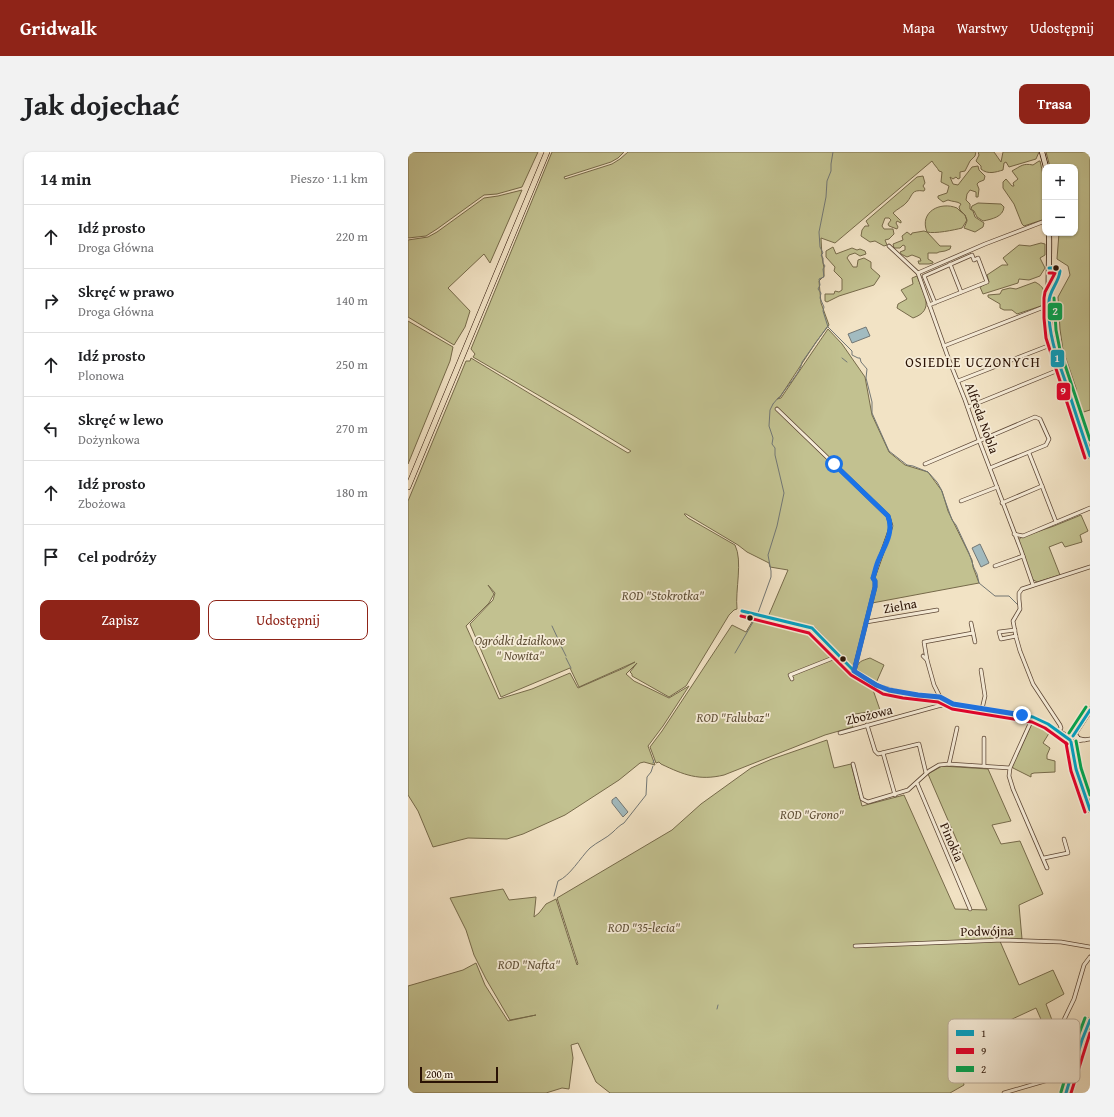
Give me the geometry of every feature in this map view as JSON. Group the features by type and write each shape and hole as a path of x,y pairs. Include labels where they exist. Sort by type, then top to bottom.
{"main road":[{"path":"408,487 547,152"},
{"path":"1042,152 1045,164"},
{"path":"1049,236 1050,328 1060,369 1090,456"},
{"path":"1090,710 1078,729 1074,739 1073,750 1076,770 1090,810"},
{"path":"1080,1046 1090,1020"},
{"path":"1066,1093 1069,1083"}],"street":[{"path":"918,273 948,259 1042,222"},
{"name":"Alfreda Nobla","path":"889,246 918,273 1033,586"},
{"path":"929,305 987,282 978,258 974,260 972,255 924,276 934,303"},
{"path":"948,259 961,292"},
{"path":"944,346 1050,305"},
{"path":"1046,342 1047,346"},
{"path":"958,381 1053,344"},
{"path":"968,407 1060,369"},
{"path":"777,409 888,516 890,526 889,533 873,578 875,581 875,587 854,671"},
{"path":"925,464 979,440 1035,418 1040,419 1049,440 1046,445 990,468"},
{"path":"1029,453 1056,522"},
{"path":"1002,502 1042,486"},
{"path":"961,501 997,487"},
{"path":"1014,534 1023,536 1090,508"},
{"path":"995,566 1023,556"},
{"path":"1059,731 1061,728 1060,725 1033,684 1020,651 1013,619 1020,607 1018,599 1019,593 1022,589 1090,567"},
{"path":"1044,582 1047,586"},
{"name":"Zielna","path":"866,622 937,610"},
{"path":"742,611 812,628 854,671 885,689 904,693 940,697 953,704"},
{"path":"971,623 975,642"},
{"path":"1015,630 999,632 1001,639 1016,636"},
{"path":"940,697 934,685 924,642 973,633"},
{"path":"792,679 790,675 838,656"},
{"path":"923,656 927,660"},
{"path":"981,670 985,696 982,709"},
{"name":"Zbożowa","path":"840,733 938,706 953,704 1033,717 1074,739"},
{"path":"1033,717 1010,768 1009,776 1012,789 1044,858 1047,868"},
{"path":"867,725 875,752 878,754 919,744 926,774"},
{"path":"949,764 957,728"},
{"path":"984,738 984,766"},
{"path":"1074,739 1085,740 1090,738"},
{"path":"883,753 895,795"},
{"path":"853,764 862,799 868,802 908,790 938,765 949,764 1010,768"},
{"name":"Pinokia","path":"917,783 970,909"},
{"path":"1044,858 1068,853 1064,839"},
{"name":"Podwójna","path":"856,946 1003,940 1061,942 1090,947"},
{"path":"1064,1019 1074,999 1084,965 1090,957"},
{"path":"1004,1093 1038,1083"}],"green space":[{"path":"408,152 538,152 522,187 497,194 484,195 426,236 408,238"},
{"path":"552,152 624,152 611,162 564,177 565,179 612,164 628,152 976,152 965,171 960,172 960,178 958,179 956,177 953,179 950,177 953,184 958,185 972,167 978,166 979,170 985,176 984,180 977,184 979,189 978,197 976,197 976,192 970,190 967,194 966,200 970,204 970,209 973,211 975,217 984,223 983,227 975,232 964,228 967,220 962,228 950,231 927,232 925,225 928,214 938,207 951,206 957,208 965,215 960,210 959,207 961,204 948,200 943,202 938,198 938,196 947,193 949,186 941,182 942,172 939,171 932,161 835,243 821,238 824,276 819,281 821,303 829,325 780,397 777,399 781,398 828,329 842,344 865,377 872,415 889,452 905,465 928,472 942,491 948,511 972,560 979,583 872,603 866,619 853,668 815,627 768,617 788,570 770,567 769,563 747,552 738,545 684,514 688,518 735,545 739,567 737,609 729,615 686,686 669,697 632,676 630,672 637,663 626,674 634,681 669,698 689,686 648,746 655,765 644,762 640,763 619,780 565,815 523,834 507,839 468,838 433,847 418,811 408,795 408,501 466,361 470,361 471,358 628,453 631,451 473,357 475,354 471,349","holes":["488,585 495,593 493,600 470,624 501,697 570,668 579,687 635,662 578,688 570,673 532,689 499,699 466,626 489,603 494,594"]},
{"path":"978,152 994,152 1001,162 1003,152 1039,152 1036,159 1009,167 1006,162 1004,163 1003,170 986,172 981,169 981,166 976,161 979,155"},
{"path":"1046,152 1090,152 1090,410 1077,414 1076,388 1063,350 1058,297 1070,275 1068,266 1057,259 1059,236 1078,236 1078,164 1049,164"},
{"path":"1040,161 1042,168 1042,220 1024,226 1014,204 1003,188 1003,182 1006,179 1012,186 1014,186 1013,183 1018,179 1012,171 1022,165 1033,165"},
{"path":"923,176 925,183 923,186 925,189 924,191 914,192 906,203 893,213 901,221 901,223 897,221 896,223 898,227 897,229 889,226 888,224 891,220 889,218 885,218 882,226 884,229 893,229 894,234 889,239 885,240 887,245 884,246 875,241 870,242 861,236 862,230 865,226 869,226 866,221 917,177"},
{"path":"522,190 490,263 484,254 448,288 470,311 465,327 454,345 408,317 408,240 428,237 484,198"},
{"path":"978,203 1001,204 1004,207 1002,213 999,215 983,221 977,217 971,209 972,206"},
{"path":"907,232 911,235 912,233 927,232 940,246 951,246 950,249 945,251 928,253 928,259 933,263 919,264 918,261 921,261 920,258 912,255 907,257 901,254 900,252 905,250 905,246 903,245 900,248 894,248 893,244 903,240 902,236"},
{"path":"1041,243 1045,244 1045,255 1040,258 1045,268 1040,276 1029,280 1019,279 1018,283 983,294 980,287 989,282 987,275 1002,265 1008,265 1003,258 1019,245 1030,246"},
{"path":"833,247 836,254 852,248 865,251 866,254 860,256 855,253 849,255 847,258 853,267 857,267 858,260 864,258 871,262 871,268 880,276 874,285 839,296 827,302 825,301 825,294 834,294 835,291 839,292 842,290 842,279 834,271 835,267 826,257 826,251"},
{"path":"917,276 926,300 926,306 920,315 913,318 897,308 898,304 907,299 901,290 913,284 912,278"},
{"path":"1035,282 1042,287 1044,292 1041,306 1017,314 1012,310 1004,310 1000,308 1000,304 988,297 988,295 1000,294 1002,290 1010,288 1016,289"},
{"path":"408,321 453,347 450,361 408,464"},
{"path":"1081,515 1088,531 1080,535 1082,542 1065,547 1062,542 1049,547 1060,575 1037,582 1032,579 1018,540 1022,537"},
{"name":"ROD \"Falubaz\"","path":"755,617 813,631 850,673 853,672 871,684 880,710 849,715 853,727 825,735 724,775 715,777 692,776 684,774 659,762 656,763 650,747 732,625 746,632"},
{"path":"870,658 884,665 876,683 856,671 860,662"},
{"path":"1035,720 1051,730 1043,743 1050,748 1047,759 1055,761 1055,772 1034,773 1031,774 1031,777 1013,768 1012,766 1033,721"},
{"path":"827,740 834,768 851,764 862,806 904,795 955,909 987,910 928,774 942,766 988,769 1011,821 992,825 1001,844 1020,841 1043,894 1019,905 1022,939 999,939 1019,985 1053,970 1064,994 1046,1004 1052,1019 1041,1019 1036,1008 1012,1019 948,1019 948,1083 964,1083 964,1085 950,1093 610,1093 596,1082 578,1043 571,1045 573,1058 569,1089 562,1088 546,1093 408,1093 408,986 463,970 476,963 485,985 508,1021 536,1015 510,1020 474,955 466,930 450,898 503,889 509,900 536,897 534,917 546,904 556,899 577,965 578,964 557,898 672,830 701,804 751,768"}],"water":[{"path":"866,327 870,336 852,343 848,334"},
{"path":"980,544 989,563 981,567 972,548"},
{"path":"616,797 628,812 623,817 612,803 612,800"}],"waterway":[{"path":"833,152 831,171 827,181 826,197 819,232 820,247 823,253 821,255 825,266 823,269 824,277 819,279 820,285 818,289 821,293 820,298 824,307 823,311 828,327 852,351 852,355 860,358 861,362 867,369 866,378 872,402 872,413 889,451 907,465 928,472 937,482 952,520 956,525 969,553 979,583 995,596 1009,596 1018,605"},
{"path":"773,404 796,375 802,362 827,327"},
{"path":"842,358 847,362"},
{"path":"758,613 771,577 768,555 777,526 784,493 775,455 775,448 772,444 773,438 769,426 770,410 773,404"},
{"path":"735,653 756,617"},
{"path":"552,626 559,641"},
{"path":"559,642 566,656"},
{"path":"566,658 571,668"},
{"path":"554,896 558,881 571,871 590,848 624,823 646,795 647,777 653,766"},
{"path":"717,1009 718,1005"}],"transit line":[{"name":"1","path":"1049,268 1057,268 1060,271 1049,298 1051,334 1056,355 1090,456"},
{"name":"9","path":"1049,273 1055,273 1045,292 1044,298 1046,338 1085,458"},
{"name":"2","path":"1054,298 1056,330 1060,350 1090,440"},
{"name":"1","path":"742,611 812,628 854,671 885,689 904,693 940,697 953,704 1033,717 1048,724 1070,740"},
{"name":"9","path":"741,616 809,633 851,675 883,694 938,702 952,709 1032,722 1045,728 1067,744"},
{"name":"2","path":"1069,733 1086,707"},
{"name":"1","path":"1073,736 1090,710"},
{"name":"2","path":"1076,741 1081,768 1090,795"},
{"name":"1","path":"1071,742 1076,769 1090,810"},
{"name":"9","path":"1066,743 1071,771 1085,812"},
{"name":"2","path":"1080,1031 1085,1018"},
{"name":"1","path":"1080,1047 1090,1020"},
{"name":"9","path":"1080,1065 1090,1033"},
{"name":"2","path":"1061,1092 1064,1083"},
{"name":"1","path":"1066,1093 1069,1083"},
{"name":"9","path":"1071,1093 1074,1083"}],"district":[{"name":"OSIEDLE UCZONYCH","path":"973,362"}],"route":[{"path":"834,464 888,516 890,521 889,533 885,548 879,559 873,578 875,581 875,587 854,671 885,689 904,693 940,697 953,704 1022,715"}],"park label":[{"name":"ROD \"Stokrotka\"","path":"663,595"},
{"name":"Ogródki działkowe \" Nowita\"","path":"520,648"},
{"name":"ROD \"Grono\"","path":"812,814"},
{"name":"ROD \"35-lecia\"","path":"644,927"},
{"name":"ROD \"Nafta\"","path":"529,964"}]}
